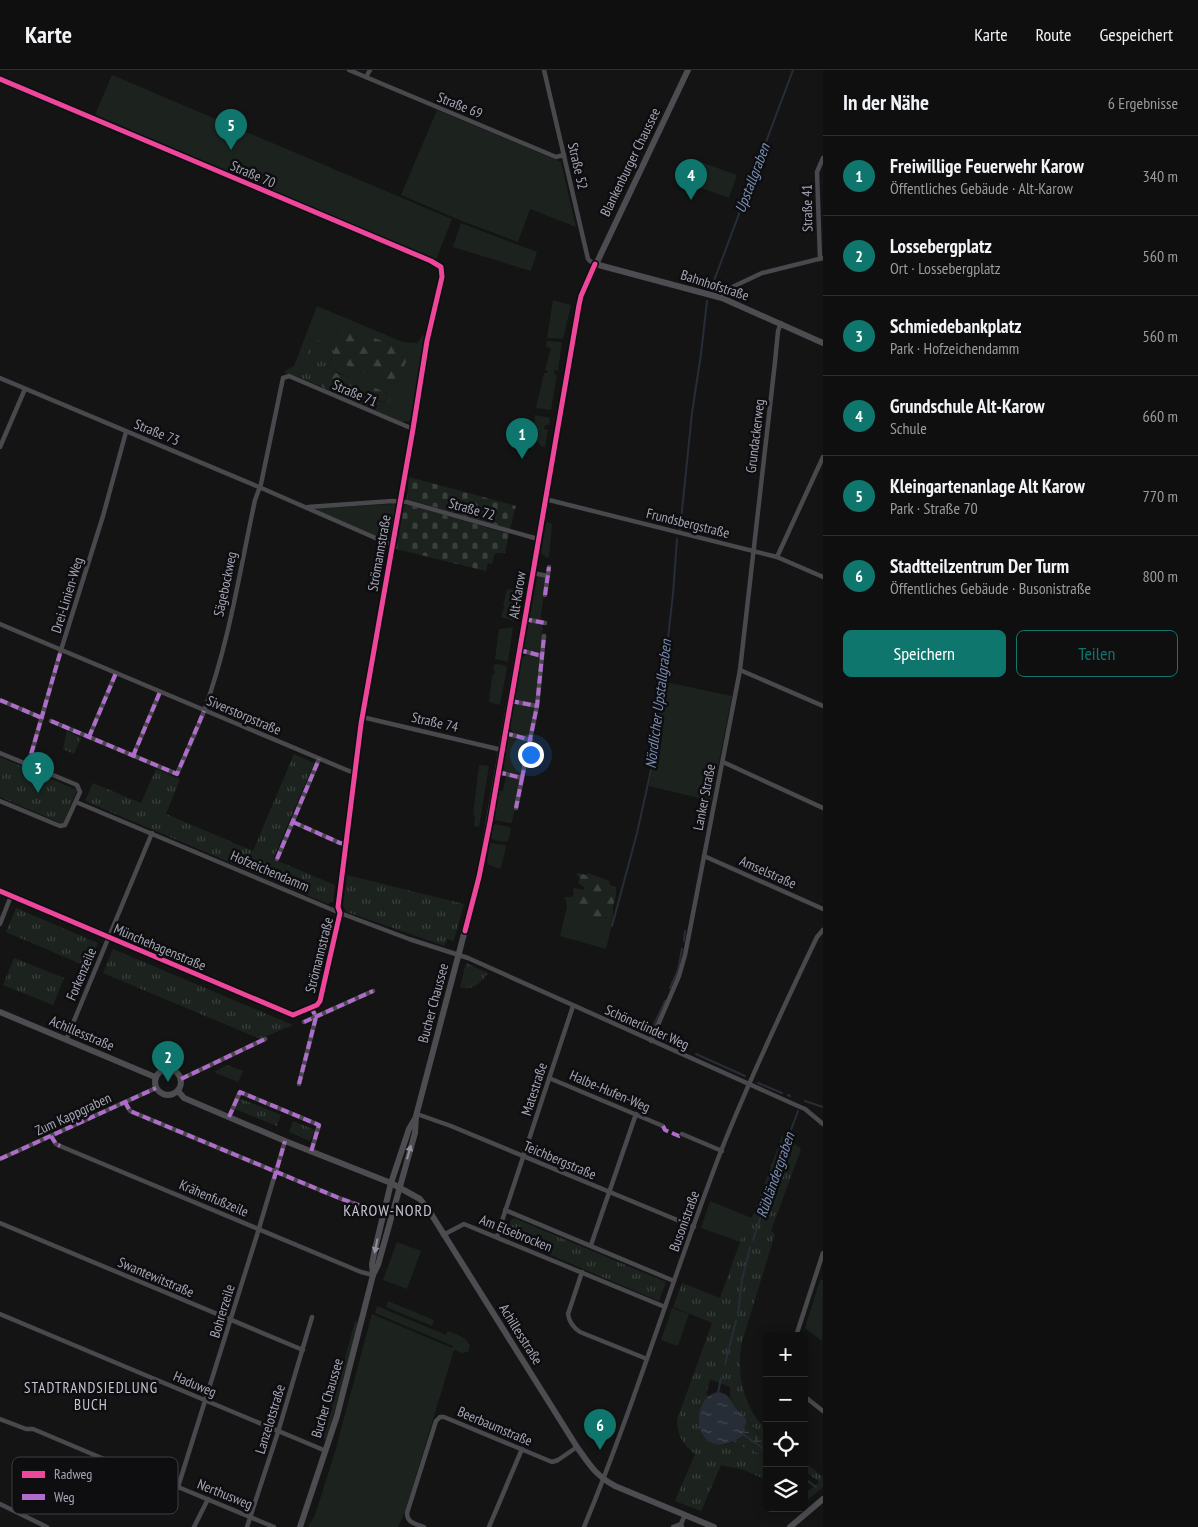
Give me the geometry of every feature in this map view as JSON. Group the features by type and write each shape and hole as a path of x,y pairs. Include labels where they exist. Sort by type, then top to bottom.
{"main road":[{"name":"Blankenburger Chaussee","path":"595,264 688,70"},
{"name":"Bahnhofstraße","path":"595,264 722,298 823,343"},
{"name":"Alt-Karow","path":"459,954 479,877 581,296 595,264"},
{"name":"Bucher Chaussee","path":"300,1527 326,1451 373,1275 378,1264 400,1188 459,954"},
{"name":"Achillesstraße","path":"0,1012 155,1077"},
{"path":"167,1069 176,1071 181,1079 178,1091 169,1095 158,1092 154,1082 158,1073 167,1069"},
{"name":"Achillesstraße","path":"178,1091 184,1098 311,1152 391,1183 420,1199 589,1464 603,1480 714,1527"},
{"name":"Bucher Chaussee","path":"373,1275 372,1264 376,1243 391,1183 409,1129 417,1115"},
{"path":"790,1527 823,1499"}],"street":[{"name":"Straße 69","path":"349,70 556,157 564,155"},
{"path":"366,77 370,70"},
{"name":"Straße 52","path":"544,70 588,259 595,264"},
{"name":"Straße 70","path":"0,79 431,261 441,268"},
{"name":"Straße 41","path":"822,259 817,172 823,158"},
{"path":"722,298 726,290 762,273 822,259"},
{"name":"Strömannstraße","path":"316,1017 311,1007 320,1001 340,913 338,906 362,717 427,340 442,277 441,268"},
{"name":"Grundackerweg","path":"753,551 778,331 781,324"},
{"name":"Straße 71","path":"289,376 413,429"},
{"name":"Sägebockweg","path":"133,756 177,774 204,711 223,649 234,604 281,381 289,376"},
{"name":"Straße 73","path":"0,378 393,544"},
{"path":"0,447 25,388"},
{"name":"Drei-Linien-Weg","path":"28,765 126,432"},
{"path":"777,557 823,456"},
{"name":"Frundsbergstraße","path":"545,499 777,557 823,577"},
{"name":"Straße 73","path":"306,507 400,501"},
{"name":"Straße 72","path":"400,501 538,539"},
{"name":"Lanker Straße","path":"651,1041 682,966 740,670 753,551"},
{"name":"Alt-Karow","path":"545,595 549,567"},
{"name":"Alt-Karow","path":"532,573 548,576"},
{"name":"Alt-Karow","path":"524,619 545,624"},
{"name":"Siverstorpstraße","path":"0,624 204,711 354,772"},
{"path":"516,808 531,740 544,636"},
{"path":"519,650 542,656"},
{"path":"740,670 823,706"},
{"path":"89,737 116,673"},
{"path":"51,721 133,756 160,692"},
{"path":"0,700 42,718"},
{"path":"511,701 536,706"},
{"name":"Straße 74","path":"362,717 502,750"},
{"path":"505,732 531,740"},
{"path":"0,753 77,785 80,792 65,825 60,826 0,801"},
{"path":"277,860 319,759"},
{"path":"723,762 823,808"},
{"path":"498,772 522,778"},
{"name":"Hofzeichendamm","path":"76,802 340,913 409,939 459,954"},
{"path":"293,822 346,844"},
{"name":"Forkenzeile","path":"66,1040 152,834"},
{"name":"Amselstraße","path":"704,856 823,910"},
{"name":"Münchehagenstraße","path":"0,891 293,1014 311,1007"},
{"path":"0,924 11,896"},
{"name":"Busonistraße","path":"584,1527 603,1480 722,1151 749,1084 817,937 823,930"},
{"name":"Schönerlinder Weg","path":"459,954 805,1109 823,1124"},
{"path":"304,1022 373,991"},
{"name":"Matestraße","path":"497,1236 573,1006"},
{"path":"299,1084 316,1017"},
{"path":"181,1079 265,1039"},
{"name":"Halbe-Hufen-Weg","path":"549,1078 663,1126"},
{"name":"Zum Kappgraben","path":"0,1159 156,1088"},
{"path":"229,1117 240,1092 291,1113 319,1125 311,1152"},
{"path":"125,1102 130,1111 372,1210"},
{"path":"591,1245 636,1114"},
{"name":"Teichbergstraße","path":"417,1115 443,1123 694,1227"},
{"path":"682,1134 722,1151"},
{"name":"Krähenfußzeile","path":"51,1136 56,1144 60,1146 360,1272 373,1275"},
{"name":"Bohrerzeile","path":"178,1487 285,1141"},
{"path":"505,1210 674,1281"},
{"name":"Swantewitstraße","path":"0,1223 303,1350"},
{"name":"Am Elsebrocken","path":"443,1235 464,1224 665,1306"},
{"path":"797,1332 820,1271 823,1253"},
{"path":"582,1272 568,1314 571,1323 582,1333 647,1359"},
{"name":"Haduweg","path":"0,1314 326,1451"},
{"name":"Lanzelotstraße","path":"247,1527 278,1432 312,1317"},
{"path":"808,1399 823,1411"},
{"name":"Beerbaumstraße","path":"424,1527 409,1521 407,1513 436,1420 440,1417 552,1462 578,1447"},
{"name":"Nerthusweg","path":"0,1419 26,1429 33,1429 99,1457"},
{"path":"489,1527 522,1449"},
{"name":"Nerthusweg","path":"178,1487 274,1527"},
{"path":"194,1527 208,1499"},
{"path":"0,1504 12,1510"},
{"path":"21,1514 48,1527"},
{"path":"673,1527 682,1526 685,1515"}],"green space":[{"path":"112,75 452,219 436,260 94,117"},
{"path":"437,110 561,162 576,227 530,209 518,242 401,195"},
{"path":"695,160 737,175 729,198 687,183"},
{"path":"461,223 537,252 531,271 453,247"},
{"path":"553,300 571,305 563,339 547,338"},
{"path":"317,306 403,342 417,343 423,335 427,336 411,421 402,422 327,389 333,389 338,385 388,403 388,394 337,372 326,372 332,357 350,367 394,384 406,361 408,351 344,326 337,333 335,348 313,339 298,377 283,372 294,366"},
{"path":"344,326 408,351 405,364 394,384 332,358 337,336"},
{"path":"313,338 335,348 321,386 298,377"},
{"path":"547,341 562,342 558,371 554,370 554,374 557,375 551,410 536,408 544,373 548,371 545,370 551,348 546,347"},
{"path":"328,371 352,378 380,390 390,398 388,403 338,385 338,387 331,389 323,388 321,386"},
{"path":"535,415 550,418 549,425 545,425 544,429 548,430 545,447 541,446 538,442 529,440 534,432"},
{"path":"409,477 516,506 510,529 407,499"},
{"path":"395,504 397,508 392,536 386,540 317,510 318,508"},
{"path":"407,504 509,534 505,553 495,553 492,564 488,563 486,571 396,549 404,506"},
{"path":"546,523 552,524 549,557 547,558 541,553"},
{"path":"539,576 546,579 542,621 532,619 530,616 537,578"},
{"path":"507,589 520,591 514,621 501,617 505,607 503,606"},
{"path":"531,622 541,625 543,628 540,651 538,653 527,650 524,646 528,625"},
{"path":"513,627 508,662 495,659 499,629"},
{"path":"526,655 538,657 539,661 535,702 532,703 515,698 522,658"},
{"path":"498,664 507,668 500,705 489,701 492,675 494,675 495,671 493,670 494,665"},
{"path":"665,682 732,696 711,801 649,786 656,752"},
{"path":"517,704 534,709 530,735 527,737 514,734 510,728 514,706"},
{"path":"67,731 81,738 74,754 63,749"},
{"path":"513,736 528,743 520,775 504,772 503,770 508,737"},
{"path":"294,754 314,763 273,859 335,885 333,901 328,904 85,801 93,783 141,803 156,769 180,779 166,814 253,851"},
{"path":"0,757 77,790 63,824 0,797"},
{"path":"479,765 489,766 479,827 474,826 475,816 473,815"},
{"path":"506,776 521,781 512,822 510,823 494,820 499,791 503,791"},
{"path":"495,824 511,829 508,841 499,841 491,838"},
{"path":"490,843 505,845 506,847 501,868 499,869 488,864"},
{"path":"588,873 609,881 610,885 616,887 613,920 611,918 595,917 567,907 565,897 573,897 574,888 584,890 584,887 578,883 580,878 576,874 586,875"},
{"path":"347,875 464,904 454,940 447,939 445,946 347,912 343,906"},
{"path":"567,907 595,917 611,918 613,920 606,949 560,936"},
{"path":"16,908 98,943 88,967 6,932"},
{"path":"113,949 293,1025 260,1039 103,973"},
{"path":"14,958 64,978 53,1005 3,985"},
{"path":"466,963 488,973 479,983 469,988 460,987"},
{"path":"227,1065 243,1071 238,1082 214,1072"},
{"path":"239,1098 281,1115 277,1126 235,1109"},
{"path":"293,1121 315,1130 310,1141 289,1132"},
{"path":"782,1136 801,1149 771,1231 775,1234 740,1354 743,1390 752,1411 763,1426 763,1438 734,1405 730,1397 730,1387 710,1379 706,1395 709,1395 705,1401 724,1445 733,1442 735,1448 745,1447 763,1455 763,1478 744,1470 721,1465 701,1511 675,1501 695,1454 682,1439 678,1430 677,1420 712,1323 673,1307 682,1283 720,1298 749,1217 752,1218"},
{"path":"710,1201 749,1217 740,1242 701,1228"},
{"path":"514,1218 666,1282 659,1301 508,1237 506,1234 511,1220"},
{"path":"397,1242 421,1251 407,1289 383,1280"},
{"path":"820,1280 823,1280 822,1341 805,1328"},
{"path":"388,1301 434,1320 432,1326 386,1307"},
{"path":"377,1306 446,1335 448,1331 458,1335 464,1338 470,1346 468,1352 462,1353 454,1350 405,1512 398,1527 308,1527 315,1515 335,1452 372,1314 452,1348 453,1346 375,1313"},
{"path":"672,1308 689,1314 678,1346 661,1340"},
{"path":"355,1321 359,1323 327,1440 323,1439"},
{"path":"747,1421 763,1439 763,1455 745,1447 735,1448 733,1442 744,1433 743,1430"},
{"path":"808,1465 823,1477 823,1487 808,1500 808,1491 819,1482 808,1473"}],"water":[{"path":"718,1392 727,1395 747,1421 743,1430 745,1436 726,1444 714,1444 705,1438 700,1429 699,1417 701,1406 708,1397"}],"waterway":[{"name":"Upstallgraben","path":"712,286 793,70"},
{"name":"Upstallgraben","path":"680,530 692,413 707,301"},
{"name":"Nördlicher Upstallgraben","path":"612,926 637,833 655,752 673,594 677,539"},
{"name":"Nördlicher Upstallgraben","path":"684,941 685,931"},
{"name":"Nördlicher Upstallgraben","path":"670,988 678,970 682,949"},
{"name":"Nördlicher Upstallgraben","path":"653,1027 665,1001"},
{"name":"Nördlicher Upstallgraben","path":"663,1038 687,1050"},
{"name":"Nördlicher Upstallgraben","path":"696,1054 745,1076"},
{"name":"Nördlicher Upstallgraben","path":"758,1083 782,1093"},
{"name":"Rübländergraben","path":"805,1101 823,1107"},
{"name":"Rübländergraben","path":"753,1240 798,1111"},
{"name":"Rübländergraben","path":"738,1315 742,1280 750,1248"},
{"path":"725,1364 736,1321"},
{"path":"718,1393 721,1378"},
{"path":"744,1435 763,1448"},
{"path":"808,1481 816,1487"}],"marked path":[{"path":"545,595 549,567"},
{"path":"524,619 545,623"},
{"path":"522,778 537,706 544,636"},
{"path":"28,765 61,650"},
{"path":"519,650 542,656"},
{"path":"89,737 116,673"},
{"path":"133,756 160,692"},
{"path":"0,700 42,718"},
{"path":"511,701 537,706"},
{"path":"51,721 177,774 204,711"},
{"path":"505,733 531,740"},
{"path":"277,859 319,759"},
{"path":"498,772 522,778 516,808"},
{"path":"293,822 346,844"},
{"path":"304,1022 373,991"},
{"path":"299,1084 316,1017 311,1007"},
{"path":"181,1079 265,1039"},
{"path":"0,1159 156,1088"},
{"path":"229,1117 240,1092 319,1125 311,1152"},
{"path":"125,1102 130,1111 372,1210"},
{"path":"663,1126 665,1130 679,1136 682,1134"},
{"path":"51,1136 56,1144 60,1146"},
{"path":"274,1179 285,1141"}],"cycle path":[{"path":"0,79 431,261 441,267 442,277 427,341 361,724 338,907 340,913 320,1001 317,1005 293,1015 0,891"},
{"path":"465,931 479,877 490,822 579,305 595,264"}],"place":[{"name":"Kleingartenanlage Alt Karow","path":"231,150"},
{"name":"Grundschule Alt-Karow","path":"691,200"},
{"name":"Freiwillige Feuerwehr Karow","path":"522,459"},
{"name":"Schmiedebankplatz","path":"38,793"},
{"name":"Lossebergplatz","path":"168,1082"},
{"name":"Stadtteilzentrum Der Turm","path":"600,1450"}],"district":[{"name":"KAROW-NORD","path":"388,1210"},
{"name":"STADTRANDSIEDLUNG BUCH","path":"91,1396"}]}
